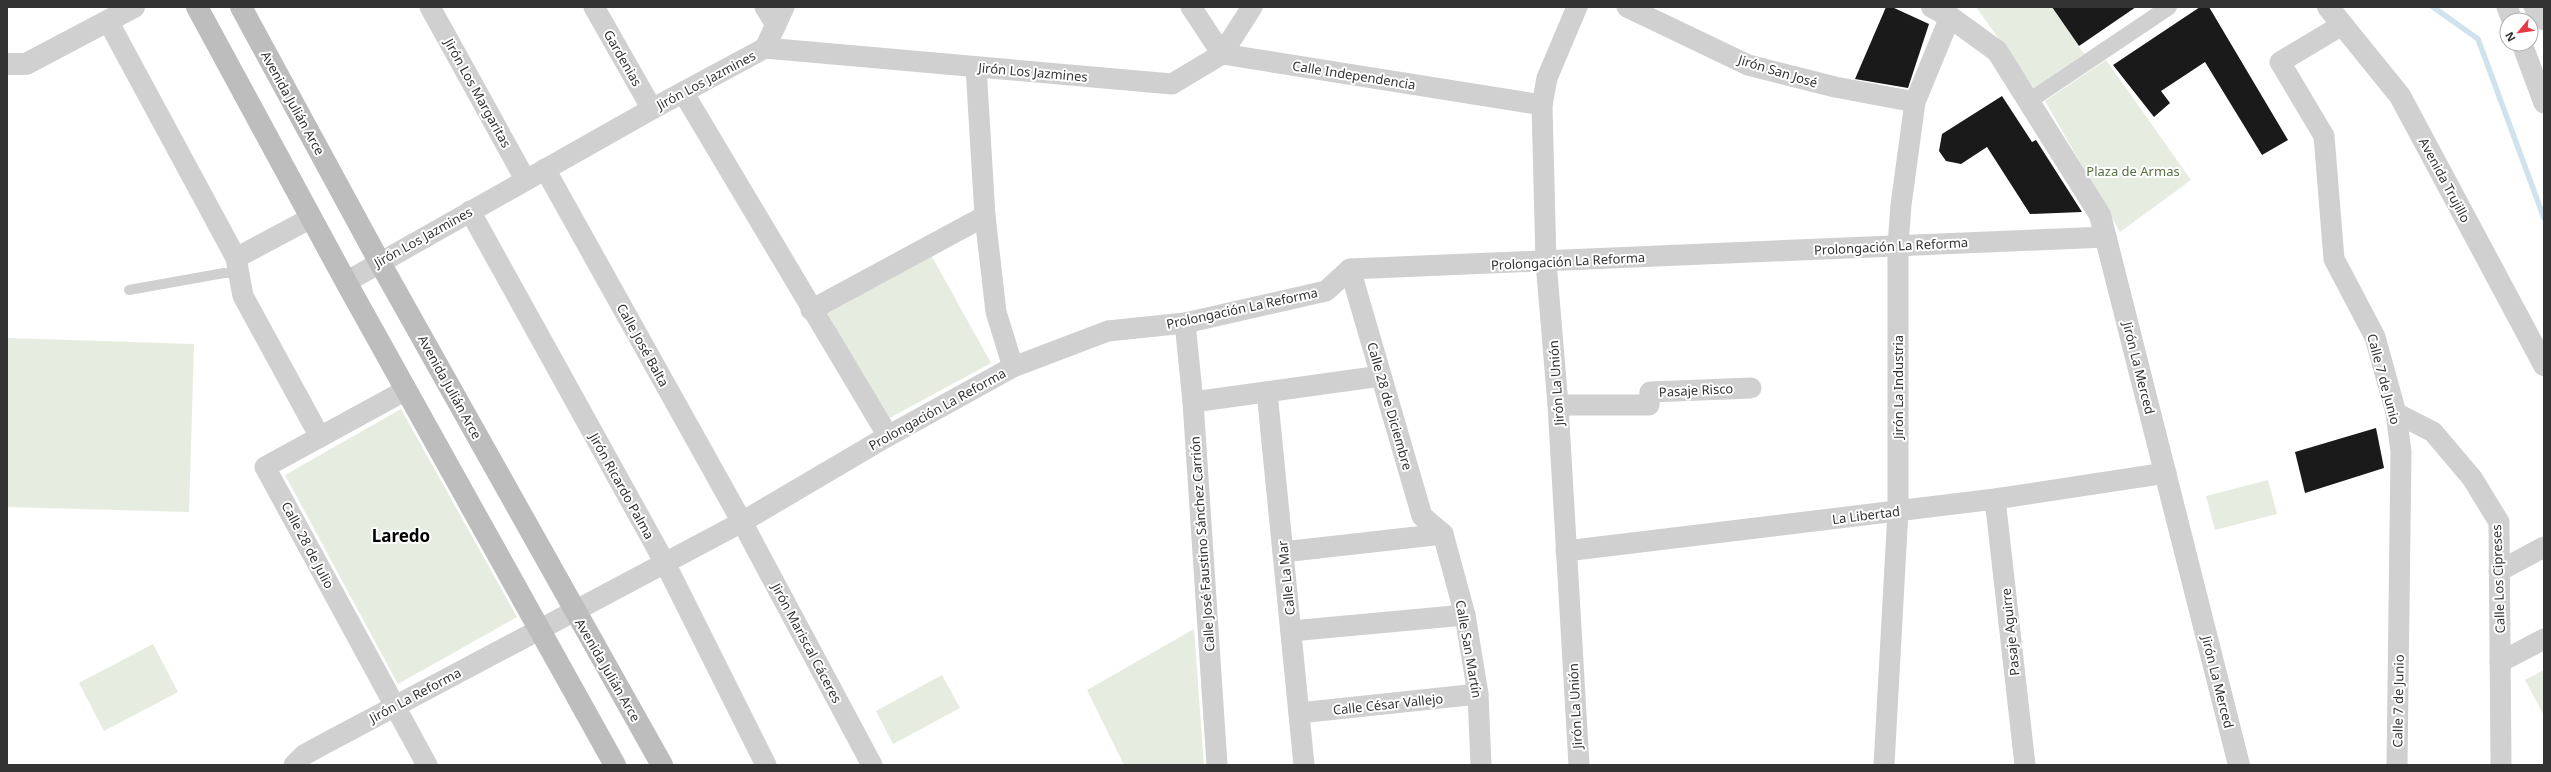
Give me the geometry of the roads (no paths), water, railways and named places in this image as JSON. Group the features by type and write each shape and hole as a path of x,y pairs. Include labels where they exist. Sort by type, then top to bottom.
{"main road":[{"path":"197,7 346,282 615,765"},
{"name":"Avenida Julián Arce","path":"241,7 379,261 662,765"}],"street":[{"path":"7,64 26,64 134,7"},
{"name":"Jirón Los Margaritas","path":"430,7 526,180"},
{"name":"Gardenias","path":"594,7 652,109"},
{"path":"765,7 780,16 765,48"},
{"path":"1191,7 1222,54 1252,7"},
{"name":"Jirón La Unión","path":"1576,7 1546,78 1542,105 1546,262 1558,405 1579,765"},
{"name":"Jirón San José","path":"1627,7 1748,65 1835,88 1915,102"},
{"path":"2029,101 2169,7"},
{"name":"Avenida Trujillo","path":"2328,7 2400,96 2544,366"},
{"path":"2534,7 2544,20"},
{"name":"Jirón La Industria","path":"1884,765 1898,511 1898,245 1901,205 1915,102 1946,10"},
{"name":"Jirón La Merced","path":"1946,10 1997,50 2100,215 2239,765"},
{"path":"108,21 238,266 243,296 320,437"},
{"name":"Calle 7 de Junio","path":"2342,25 2280,62 2324,136 2334,259 2375,336 2396,413 2401,452 2397,765"},
{"name":"Jirón Los Jazmines","path":"346,282 379,261 765,48 1172,84 1222,54"},
{"path":"2525,52 2544,103"},
{"name":"Calle Independencia","path":"1222,54 1542,105"},
{"path":"976,66 985,216 996,312 1013,367"},
{"path":"683,92 811,310 888,436"},
{"name":"Calle José Balta","path":"545,169 742,522"},
{"name":"Jirón Ricardo Palma","path":"470,211 664,563 766,765"},
{"path":"811,310 985,216"},
{"path":"238,266 311,218"},
{"name":"Prolongación La Reforma","path":"539,628 742,522 888,436 1013,367 1108,330 1185,323 1326,291 1350,269 1546,262 1898,245 2106,237"},
{"name":"Calle 28 de Diciembre","path":"1350,269 1422,516 1443,534"},
{"name":"Calle José Faustino Sánchez Carrión","path":"1185,323 1193,402 1216,765"},
{"path":"1193,402 1381,376"},
{"name":"Pasaje Risco","path":"1558,405 1649,405 1650,392 1751,388"},
{"name":"Calle 28 de Julio","path":"406,390 265,467 427,765"},
{"name":"Calle La Mar","path":"1267,392 1304,765"},
{"name":"Calle Los Cipreses","path":"2396,413 2433,432 2472,478 2499,522 2501,765"},
{"name":"La Libertad","path":"1566,552 1995,499 2166,473"},
{"name":"Pasaje Aguirre","path":"1995,499 2025,765"},
{"name":"Jirón Mariscal Cáceres","path":"742,522 872,765"},
{"path":"1283,552 1443,534"},
{"name":"Calle San Martín","path":"1443,534 1465,615 1478,694 1481,765"},
{"path":"2499,571 2544,547"},
{"path":"1291,631 1465,615"},
{"name":"Jirón La Reforma","path":"294,765 304,756 539,628"},
{"path":"2500,662 2544,640"},
{"name":"Calle César Vallejo","path":"1299,713 1478,694"}],"lane":[{"path":"129,290 224,273 238,266"}],"waterway":[{"path":"2433,7 2478,39 2544,218"}],"district":[{"name":"Laredo","path":"401,535"}],"park label":[{"name":"Plaza de Armas","path":"2133,171"}]}
